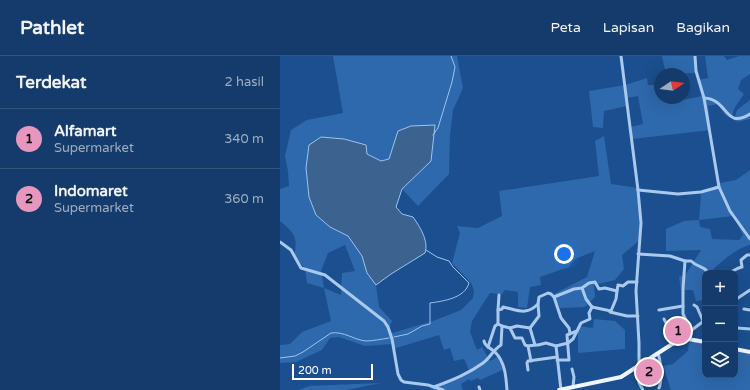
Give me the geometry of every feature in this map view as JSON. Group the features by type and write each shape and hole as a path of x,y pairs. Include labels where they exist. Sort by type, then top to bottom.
{"main road":[{"path":"560,390 621,377 639,367 680,339 702,341"},
{"path":"738,350 750,352"}],"street":[{"path":"621,56 641,223 637,282 639,383 643,390"},
{"path":"695,56 696,71 704,98 720,187 730,211 750,239"},
{"path":"704,98 711,98 717,101 733,119 738,120 750,114"},
{"path":"638,190 678,194 701,192 720,187"},
{"path":"280,242 291,250 301,268 306,271 318,272 325,275 384,321 388,327 392,339 398,374 401,380 404,382 443,390"},
{"path":"638,254 670,256 685,261 691,261 695,265 705,268 707,270"},
{"path":"734,270 742,267 741,260 747,255 750,255"},
{"path":"685,261 682,306 685,319 692,330"},
{"path":"554,297 595,282 599,289 605,288 617,291"},
{"path":"610,312 616,299 618,285 623,286 628,282 637,282"},
{"path":"582,288 586,299 592,308 627,316 638,316"},
{"path":"738,298 750,290"},
{"path":"530,328 539,316 539,297 548,293 554,297 561,318 569,328 570,333"},
{"path":"488,347 495,326 498,324 499,295"},
{"path":"498,310 502,309 503,307 524,312 531,310 538,304"},
{"path":"694,305 698,307 702,316"},
{"path":"659,310 682,306"},
{"path":"528,346 546,343 556,346 568,343 573,339 581,323 590,319 589,313 592,308"},
{"path":"744,309 750,310"},
{"path":"664,319 674,337 673,344"},
{"path":"680,339 702,322"},
{"path":"498,324 510,328 517,326 530,328"},
{"path":"434,387 472,371 488,359 501,345 502,326"},
{"path":"510,328 515,338 522,338 525,345 528,346 531,361"},
{"path":"530,328 535,345"},
{"path":"738,328 750,329"},
{"path":"528,370 527,362 531,361 557,358 569,360 567,335 577,331"},
{"path":"484,341 484,344 498,356 506,372 506,390"},
{"path":"556,346 560,390"},
{"path":"658,354 660,359 661,380 659,388"},
{"path":"572,369 574,377 573,387"}],"shaded area":[{"path":"333,56 457,56 463,88 453,110 450,135 449,174 418,206 402,189 431,161 389,159 381,161 367,154 309,197 316,215 330,227 348,236 362,256 367,273 376,285 379,307 392,321 389,328 392,333 433,321 461,310 473,298 474,290 471,283 452,263 460,233 457,226 478,228 502,216 499,191 599,176 595,141 604,136 611,184 638,188 640,240 622,255 624,269 615,280 594,285 595,297 585,307 560,308 554,294 587,277 595,251 575,259 569,267 540,277 541,285 530,287 527,308 518,307 518,292 505,290 502,294 490,293 472,321 470,332 477,350 482,347 490,361 497,357 505,369 480,380 478,378 471,381 469,379 461,384 463,390 431,390 432,385 459,379 470,372 464,359 454,361 450,348 444,350 439,335 393,349 392,344 365,346 339,337 330,338 322,350 296,362 280,363 280,345 290,344 302,332 331,321 324,288 307,283 305,268 294,257 296,244 294,236 280,221 280,189 289,186 285,156 291,130 307,120 343,113","holes":["345,245 355,271 342,273 341,295 324,288 321,271 328,253"]},
{"path":"662,56 694,56 695,73 690,73 690,68 665,68"},
{"path":"705,56 724,56 727,60 739,56 750,56 750,74 741,80 738,89 744,94 735,107 731,118 725,115 718,104 708,106 711,130 632,139 631,127 643,124 638,96 626,98 627,106 604,111 603,128 593,127 589,91 625,85 647,78 648,85 654,85 654,104 690,104 690,98 702,96 698,80 708,78"},
{"path":"750,100 750,119 738,122 734,120 737,110"},
{"path":"435,125 431,161 402,189 396,207 402,214 413,217 425,239 425,253 376,285 367,273 362,256 348,236 330,227 316,215 309,197 306,168 309,145 321,137 344,139 366,145 367,154 381,161 389,159 398,131 411,126"},
{"path":"750,170 750,245 728,256 713,270 702,270 702,300 696,301 693,290 681,290 679,277 686,274 701,250 666,251 666,229 684,221 699,220 701,194 720,183 736,180","holes":["733,216 743,235 739,240 712,239 710,229 700,227 699,220"]},
{"path":"594,319 615,321 625,330 625,349 578,353 578,326 593,328"},
{"path":"689,341 701,343 702,378 738,378 738,352 750,354 750,390 671,390 663,366 673,364 688,351"},
{"path":"381,383 346,390 298,390 310,386"}],"waterway":[{"path":"433,135 438,128 452,82 455,67 451,56"},
{"path":"394,337 408,334 422,326 430,324 430,303 447,300 459,295 467,288 469,283 449,261 437,257 426,250"},
{"path":"280,358 295,356 331,333 345,334 366,341 389,338"}],"place":[{"name":"Alfamart","path":"678,331"},
{"name":"Indomaret","path":"649,372"}]}
